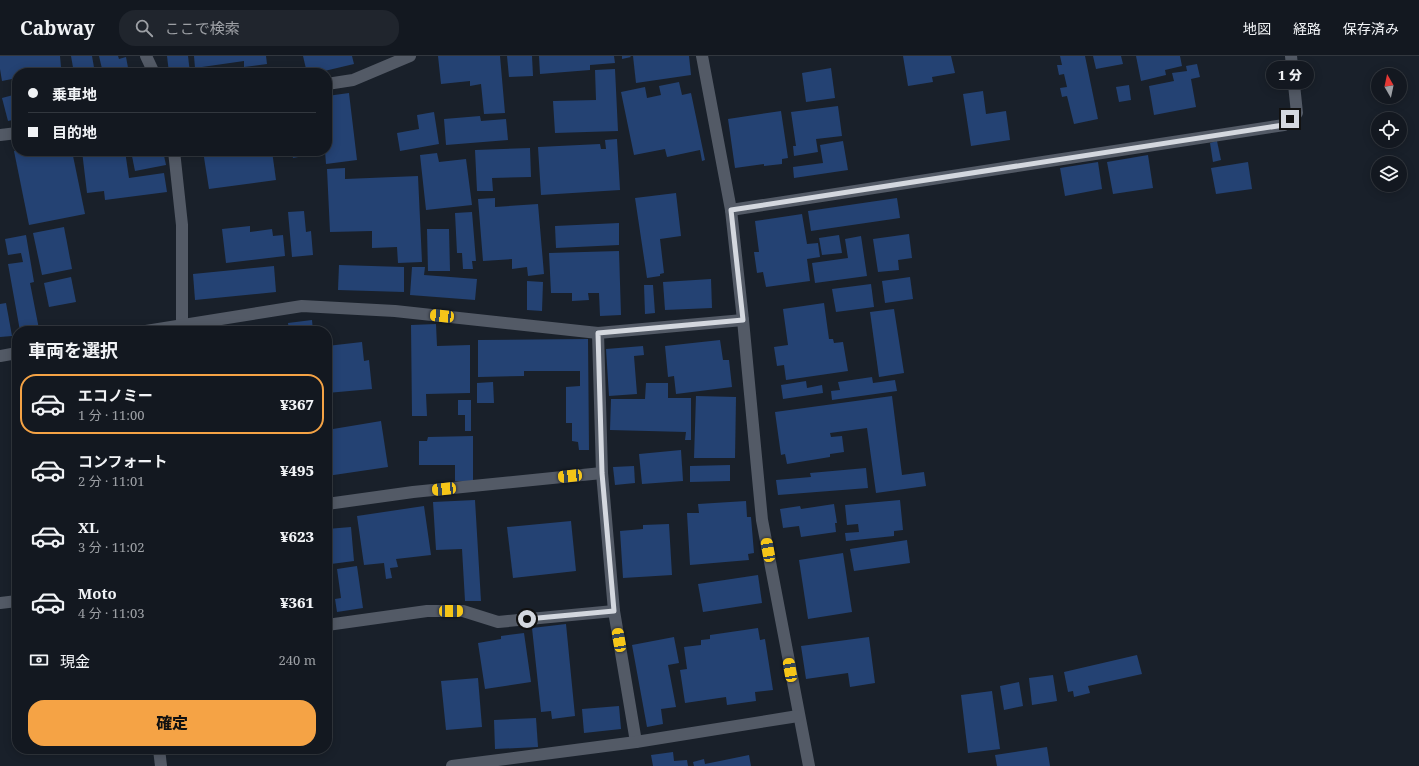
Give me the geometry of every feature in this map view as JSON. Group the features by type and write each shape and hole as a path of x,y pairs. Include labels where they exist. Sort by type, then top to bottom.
{"street":[{"path":"146,56 152,68"},
{"path":"332,83 353,80 410,56"},
{"path":"702,56 731,210 762,520 798,716 809,766"},
{"path":"731,210 1284,125 1297,112 1291,56"},
{"path":"0,136 12,134"},
{"path":"175,156 182,225 182,326"},
{"path":"193,326 302,306 395,311 598,333 743,320"},
{"path":"598,333 602,473 614,611 636,742"},
{"path":"0,356 12,354"},
{"path":"332,503 413,492 602,473"},
{"path":"0,603 12,601"},
{"path":"332,624 427,611 463,611 498,622 614,611"},
{"path":"452,766 636,742 798,716"},
{"path":"160,754 161,766"}],"building":[{"path":"0,56 60,56 61,67 12,68 12,79 2,81"},
{"path":"71,56 92,56 94,68 73,68"},
{"path":"99,56 118,56 119,59 126,57 128,68 102,68"},
{"path":"167,56 188,56 189,68 168,68"},
{"path":"194,56 266,56 267,64 244,67 244,61 195,68"},
{"path":"303,56 352,56 354,64 332,69 332,68 306,68"},
{"path":"438,56 500,56 505,113 484,114 481,84 470,86 470,81 441,84"},
{"path":"507,56 532,56 533,76 509,77"},
{"path":"539,56 614,56 615,63 590,65 590,70 540,74"},
{"path":"622,56 630,56 631,57 622,59"},
{"path":"633,56 689,56 691,75 636,83"},
{"path":"903,56 951,56 955,73 932,77 933,82 908,86"},
{"path":"1060,56 1085,56 1098,119 1074,124 1067,96 1062,97 1060,88 1067,87 1064,74 1059,75 1057,65 1062,65"},
{"path":"1093,56 1121,56 1123,64 1096,69"},
{"path":"1136,56 1180,56 1182,66 1165,70 1166,75 1141,81"},
{"path":"1197,64 1200,77 1191,79 1196,107 1154,115 1149,86 1174,81 1172,73 1187,71 1186,66"},
{"path":"831,68 835,98 806,102 802,73"},
{"path":"615,69 618,131 555,133 553,101 596,100 595,70"},
{"path":"679,82 682,95 691,93 705,160 702,161 700,150 667,157 665,149 634,155 621,92 645,87 647,98 661,95 659,86"},
{"path":"1129,85 1131,100 1119,102 1116,87"},
{"path":"983,91 986,114 1006,111 1010,140 971,146 963,94"},
{"path":"349,93 357,160 326,164 325,156 332,156 332,95"},
{"path":"12,95 12,120 8,121 2,98"},
{"path":"838,106 842,136 816,139 818,152 794,156 793,146 796,146 791,112"},
{"path":"781,111 788,158 782,159 782,164 764,166 764,164 735,168 728,119"},
{"path":"434,112 439,144 400,151 397,133 419,129 417,115"},
{"path":"480,116 481,121 506,119 508,140 446,145 444,119"},
{"path":"617,139 620,190 541,195 538,147 600,144 601,149 606,149 605,140"},
{"path":"843,141 848,170 794,178 793,167 823,163 820,145"},
{"path":"1217,141 1221,160 1213,162 1210,143"},
{"path":"530,148 531,177 492,178 493,191 477,191 475,150"},
{"path":"437,153 439,162 466,159 472,205 426,210 420,155"},
{"path":"1148,155 1153,188 1113,194 1107,162"},
{"path":"15,156 73,156 85,214 29,225"},
{"path":"83,156 126,156 129,178 164,173 167,192 105,200 104,191 87,193"},
{"path":"132,156 164,156 166,165 135,171"},
{"path":"204,156 273,156 276,180 209,189"},
{"path":"293,156 303,156 293,158"},
{"path":"1098,162 1102,189 1065,196 1060,168"},
{"path":"1248,162 1252,189 1216,194 1211,168"},
{"path":"345,168 345,179 418,176 422,262 398,263 397,247 372,248 372,231 330,232 327,169"},
{"path":"676,193 681,236 660,239 664,273 660,274 660,276 647,278 635,198"},
{"path":"495,198 495,207 538,204 544,274 528,276 527,267 512,269 512,259 483,261 478,199"},
{"path":"897,198 900,218 811,231 808,211"},
{"path":"304,211 306,232 311,231 313,255 292,257 288,212"},
{"path":"472,212 476,261 472,261 473,269 463,269 462,253 457,253 455,213"},
{"path":"802,214 807,244 818,243 820,257 807,259 810,281 766,287 763,272 757,273 754,252 759,252 755,221"},
{"path":"619,223 619,245 556,248 555,226"},
{"path":"250,226 250,232 272,229 273,236 283,235 285,256 226,263 222,229"},
{"path":"64,227 72,269 42,275 33,233"},
{"path":"427,229 449,229 450,271 428,271"},
{"path":"909,234 912,258 898,260 899,270 878,272 873,239"},
{"path":"26,235 34,282 30,283 38,326 19,326 8,264 23,262 21,253 8,255 5,239"},
{"path":"839,235 842,253 822,255 819,238"},
{"path":"861,236 867,276 815,283 812,263 848,258 845,239"},
{"path":"619,251 621,315 600,316 599,293 588,293 589,300 572,301 572,293 551,293 549,253"},
{"path":"339,265 404,267 404,292 338,290"},
{"path":"274,266 276,292 195,300 193,274"},
{"path":"412,267 425,267 424,275 477,279 475,300 410,295"},
{"path":"71,277 76,302 49,307 44,283"},
{"path":"910,277 913,299 885,303 882,281"},
{"path":"711,279 712,308 665,310 663,282"},
{"path":"527,281 543,282 542,311 527,310"},
{"path":"871,284 874,307 836,312 832,289"},
{"path":"644,285 653,285 655,313 645,314"},
{"path":"6,303 12,336 0,337 0,304"},
{"path":"824,303 829,339 833,339 834,343 843,342 848,371 786,380 784,365 777,366 774,347 788,345 783,309"},
{"path":"894,309 904,373 879,377 870,312"},
{"path":"312,320 313,326 288,326 288,323"},
{"path":"436,324 437,346 470,345 470,393 426,394 427,416 412,416 411,325"},
{"path":"588,339 589,450 579,450 578,442 572,441 572,423 566,423 566,387 580,386 580,371 524,371 524,376 478,377 478,340"},
{"path":"720,340 723,360 729,360 732,387 676,394 674,376 668,377 665,346"},
{"path":"362,342 364,361 369,360 372,389 332,393 332,345"},
{"path":"643,346 644,355 634,356 637,394 609,396 606,349"},
{"path":"872,377 873,383 895,380 897,391 832,400 831,391 840,390 838,382"},
{"path":"806,381 807,388 822,385 823,393 783,399 781,385"},
{"path":"493,382 494,403 477,403 477,383"},
{"path":"646,383 668,383 668,398 691,398 691,440 685,440 686,432 610,430 611,399 645,399"},
{"path":"696,396 736,397 735,458 694,458"},
{"path":"892,396 902,475 924,472 926,486 876,493 867,428 830,433 831,437 842,436 844,452 830,454 830,457 787,464 785,454 781,455 775,412"},
{"path":"458,400 471,400 471,431 465,431 465,415 458,415"},
{"path":"381,421 388,467 332,475 332,429"},
{"path":"473,436 473,481 455,481 455,465 419,465 419,441 427,441 428,437"},
{"path":"681,450 683,481 642,484 639,454"},
{"path":"730,465 730,481 690,482 690,466"},
{"path":"634,466 635,483 615,485 613,467"},
{"path":"866,468 868,488 778,495 776,480 811,477 810,473"},
{"path":"475,500 481,601 465,601 462,549 436,550 433,502"},
{"path":"900,500 903,530 894,531 894,536 846,541 845,533 859,532 858,524 847,525 845,505"},
{"path":"746,501 747,517 751,517 754,553 748,554 749,560 690,565 687,513 699,513 698,504"},
{"path":"834,504 837,523 835,523 836,532 801,537 799,526 783,528 780,509 800,506 801,509"},
{"path":"424,506 431,555 396,559 398,567 390,568 392,578 386,579 384,563 364,565 357,516"},
{"path":"571,521 576,571 513,578 507,527"},
{"path":"669,524 672,575 623,578 620,531 643,529 643,525"},
{"path":"351,527 354,561 332,564 332,529"},
{"path":"907,540 910,563 854,571 850,549"},
{"path":"843,553 852,612 808,619 799,560"},
{"path":"357,566 363,608 337,612 335,599 341,598 337,569"},
{"path":"758,575 762,603 703,612 698,584"},
{"path":"566,624 575,716 552,719 551,711 541,712 532,628"},
{"path":"758,628 760,640 765,639 773,690 755,692 756,701 727,705 726,697 685,703 680,670 687,669 684,647 701,645 701,640 710,639 710,635"},
{"path":"524,633 531,682 485,689 478,643 501,639 501,636"},
{"path":"674,637 679,663 668,665 676,707 661,709 663,724 647,727 632,645"},
{"path":"869,637 875,683 850,687 848,673 806,679 801,646"},
{"path":"1137,655 1142,674 1088,686 1090,693 1074,697 1073,691 1068,692 1064,672"},
{"path":"1053,675 1057,701 1032,705 1029,678"},
{"path":"478,678 482,727 446,730 441,681"},
{"path":"1019,682 1023,706 1004,710 1000,686"},
{"path":"992,691 1000,749 968,753 961,695"},
{"path":"619,706 621,729 584,733 582,709"},
{"path":"536,718 538,747 495,749 494,720"},
{"path":"1047,747 1050,766 997,766 995,755"},
{"path":"673,752 674,761 687,760 688,766 653,766 651,755"},
{"path":"749,755 751,766 694,766 693,762 704,759 705,764"}],"route":[{"path":"527,619 614,611 602,473 598,333 743,320 731,210 1284,125 1290,119"}]}
